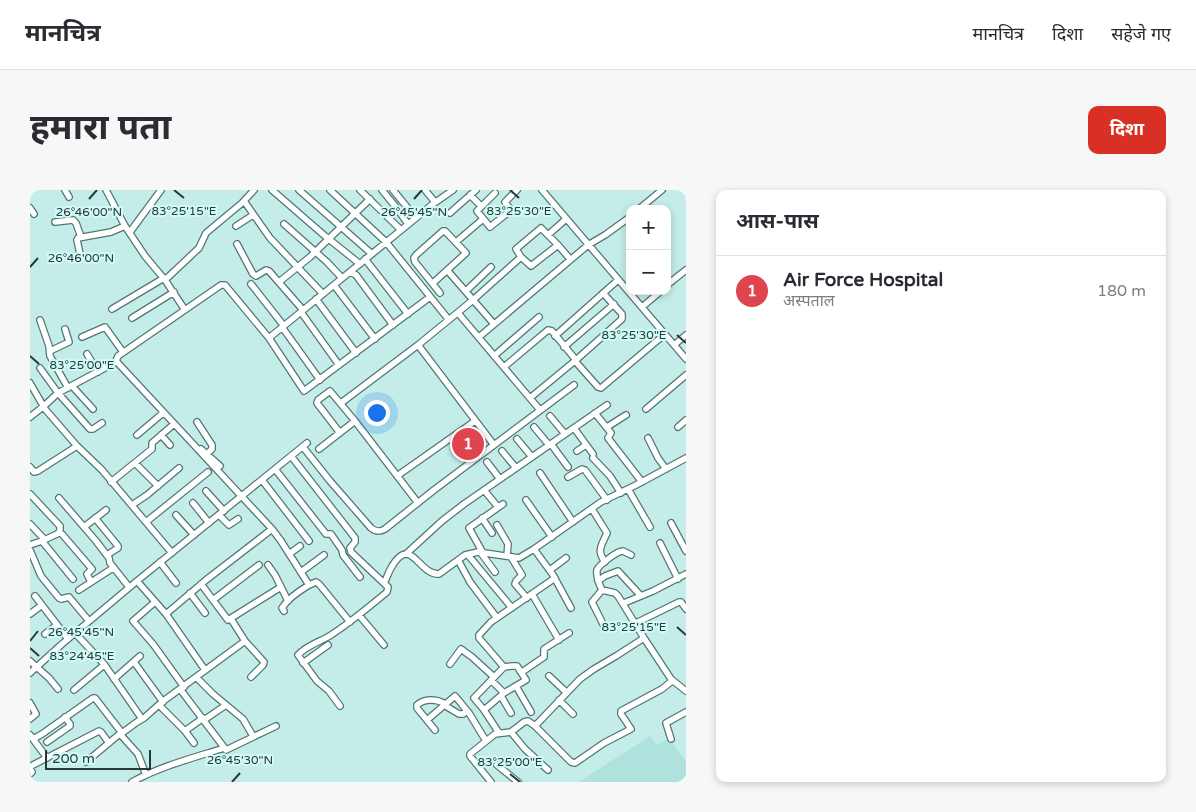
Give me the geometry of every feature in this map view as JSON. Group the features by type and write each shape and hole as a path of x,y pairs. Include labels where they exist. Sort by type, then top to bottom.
{"street":[{"path":"65,190 69,197"},
{"path":"106,190 126,226 185,310"},
{"path":"130,232 161,190"},
{"path":"112,309 164,279 199,248 206,233 244,201 254,190"},
{"path":"272,190 360,264"},
{"path":"299,190 306,192 341,227 372,254"},
{"path":"330,190 386,242 449,320"},
{"path":"360,190 401,230"},
{"path":"382,190 408,224"},
{"path":"393,190 416,218"},
{"path":"425,190 435,202"},
{"path":"268,338 435,202 453,190"},
{"path":"450,213 476,190"},
{"path":"495,193 477,211 489,227 510,211 505,202 517,190"},
{"path":"542,190 686,359"},
{"path":"644,205 662,190"},
{"path":"470,195 481,206"},
{"path":"279,282 315,252 370,199"},
{"path":"244,201 270,238 323,294"},
{"path":"30,208 34,214"},
{"path":"236,226 253,215"},
{"path":"456,242 483,219"},
{"path":"548,235 566,219"},
{"path":"55,222 73,220 81,237"},
{"path":"479,337 588,245 626,220"},
{"path":"284,224 342,278"},
{"path":"80,254 78,238 111,232 126,226"},
{"path":"558,244 530,266 517,251 517,248 539,229 542,229 558,244 570,260"},
{"path":"433,283 466,253 444,231 415,256 415,262 440,293"},
{"path":"236,244 254,276 258,276 267,270 279,282 302,311 339,366"},
{"path":"341,403 458,313 521,257"},
{"path":"365,259 408,314"},
{"path":"466,291 491,267"},
{"path":"448,270 494,324"},
{"path":"671,283 686,270"},
{"path":"350,272 356,275 393,325"},
{"path":"555,336 618,280"},
{"path":"251,284 320,380"},
{"path":"30,417 58,394 116,361 123,352 221,285 224,285 268,338 304,391 430,297"},
{"path":"334,285 375,338"},
{"path":"132,318 174,292"},
{"path":"530,398 622,319 622,314 603,293"},
{"path":"642,307 656,295"},
{"path":"316,299 356,353"},
{"path":"564,346 614,304"},
{"path":"458,313 540,410"},
{"path":"494,356 538,317"},
{"path":"40,320 49,346 50,356 70,387 93,409"},
{"path":"82,337 105,327 123,352"},
{"path":"50,351 69,342 65,329"},
{"path":"504,367 549,330 598,387 601,388 665,334"},
{"path":"674,346 686,335"},
{"path":"418,345 494,445"},
{"path":"87,354 98,372"},
{"path":"116,361 272,529 309,585"},
{"path":"40,368 58,394 90,429 102,423"},
{"path":"646,409 686,375"},
{"path":"30,383 44,406 77,446 112,482 172,553"},
{"path":"30,673 129,587 305,445 330,481 374,530 379,532 574,385"},
{"path":"340,433 317,403 330,391 418,503"},
{"path":"384,583 391,568 401,555 406,554 442,521 607,404"},
{"path":"137,435 163,413"},
{"path":"595,413 612,433 608,438 642,482"},
{"path":"607,427 626,414"},
{"path":"550,416 565,434"},
{"path":"678,427 686,420"},
{"path":"320,449 355,421"},
{"path":"397,476 475,421"},
{"path":"197,422 212,445 207,454"},
{"path":"112,482 152,449 151,444 174,424"},
{"path":"534,427 568,467"},
{"path":"574,428 621,493"},
{"path":"161,435 170,445"},
{"path":"648,438 666,469"},
{"path":"190,439 220,466"},
{"path":"517,439 532,457"},
{"path":"577,451 586,445"},
{"path":"30,467 34,472 38,471 77,446"},
{"path":"502,451 516,468"},
{"path":"291,456 356,538 350,548 351,552 388,587 387,592 350,622 298,654 317,681 329,690 340,706"},
{"path":"406,554 410,555 435,575 468,555 482,553 519,558 606,500 686,458"},
{"path":"488,462 500,479"},
{"path":"136,463 158,486"},
{"path":"132,505 179,468"},
{"path":"275,469 326,534 331,534 342,550 343,555 360,578"},
{"path":"568,478 585,470 606,500"},
{"path":"146,522 208,472"},
{"path":"540,473 573,522"},
{"path":"262,480 309,541"},
{"path":"628,489 650,527"},
{"path":"484,490 501,505 469,528 482,553 495,572"},
{"path":"206,491 229,526 238,519"},
{"path":"30,494 60,526 59,533"},
{"path":"58,498 107,555 110,563 129,587"},
{"path":"526,500 552,537"},
{"path":"193,503 209,522"},
{"path":"592,509 607,533 600,549 601,556 605,562"},
{"path":"84,527 106,510"},
{"path":"176,515 194,535"},
{"path":"96,518 118,546 118,548 107,555"},
{"path":"482,518 492,533"},
{"path":"671,522 686,551"},
{"path":"30,524 73,579"},
{"path":"497,525 508,544 509,557 522,574 515,584 529,596 559,640"},
{"path":"166,614 201,584 272,529"},
{"path":"30,545 59,533"},
{"path":"59,533 65,536 92,569 87,574 91,582"},
{"path":"660,543 678,579"},
{"path":"289,554 300,546"},
{"path":"534,549 550,570 571,608"},
{"path":"30,550 41,576 59,598 69,597 89,621"},
{"path":"631,555 625,552 613,555 598,569 598,582 602,590 617,594 672,681 684,687"},
{"path":"301,572 324,555"},
{"path":"468,555 512,608"},
{"path":"550,570 566,558"},
{"path":"458,560 470,582 497,618"},
{"path":"160,562 176,583"},
{"path":"213,600 259,565"},
{"path":"268,565 288,601"},
{"path":"79,590 114,568"},
{"path":"598,582 605,576 618,571 641,596"},
{"path":"624,604 686,574"},
{"path":"504,667 478,637 489,624 555,578"},
{"path":"137,581 166,614 205,670"},
{"path":"284,611 282,607 288,601 314,582 319,584 350,622"},
{"path":"201,584 264,663 251,677"},
{"path":"231,620 281,587"},
{"path":"602,590 592,602 605,628"},
{"path":"190,593 205,613"},
{"path":"35,596 68,639"},
{"path":"155,602 133,621 153,644 224,748"},
{"path":"636,623 679,602 686,609"},
{"path":"30,614 42,605"},
{"path":"359,615 384,645"},
{"path":"45,634 57,625"},
{"path":"75,633 104,665 142,719"},
{"path":"522,672 544,657 544,649 569,633"},
{"path":"534,726 588,672 644,638"},
{"path":"86,762 121,733 245,641"},
{"path":"303,662 328,646"},
{"path":"450,664 461,649 492,679 511,713"},
{"path":"114,679 140,656"},
{"path":"30,661 58,689"},
{"path":"134,662 161,703 194,743"},
{"path":"74,690 104,665"},
{"path":"484,710 502,694 526,680 519,668 514,666 504,667 474,698 499,733"},
{"path":"550,676 566,692"},
{"path":"196,677 244,721 253,736"},
{"path":"491,782 470,756 470,752 495,734 511,732 526,721 529,722 571,762 575,763 604,743 631,729 621,711 662,689 672,681"},
{"path":"516,686 531,712"},
{"path":"427,720 455,696 486,741"},
{"path":"47,758 31,737 65,718 94,698 138,754 146,775"},
{"path":"435,730 417,708 419,703 436,700 459,714 467,711"},
{"path":"559,700 573,714"},
{"path":"30,703 36,714 30,719"},
{"path":"185,731 226,704"},
{"path":"671,739 666,723 686,712"},
{"path":"47,742 70,726 65,718"},
{"path":"132,782 168,766 224,748 227,750 276,726"},
{"path":"30,774 32,771 31,766 99,731 109,743"},
{"path":"511,732 525,749 548,770"},
{"path":"497,765 516,780"},
{"path":"508,782 516,780"}],"shaded area":[{"path":"650,736 657,745 669,738 686,762 686,782 579,782"}],"place":[{"name":"Air Force Hospital","path":"468,444"}]}
